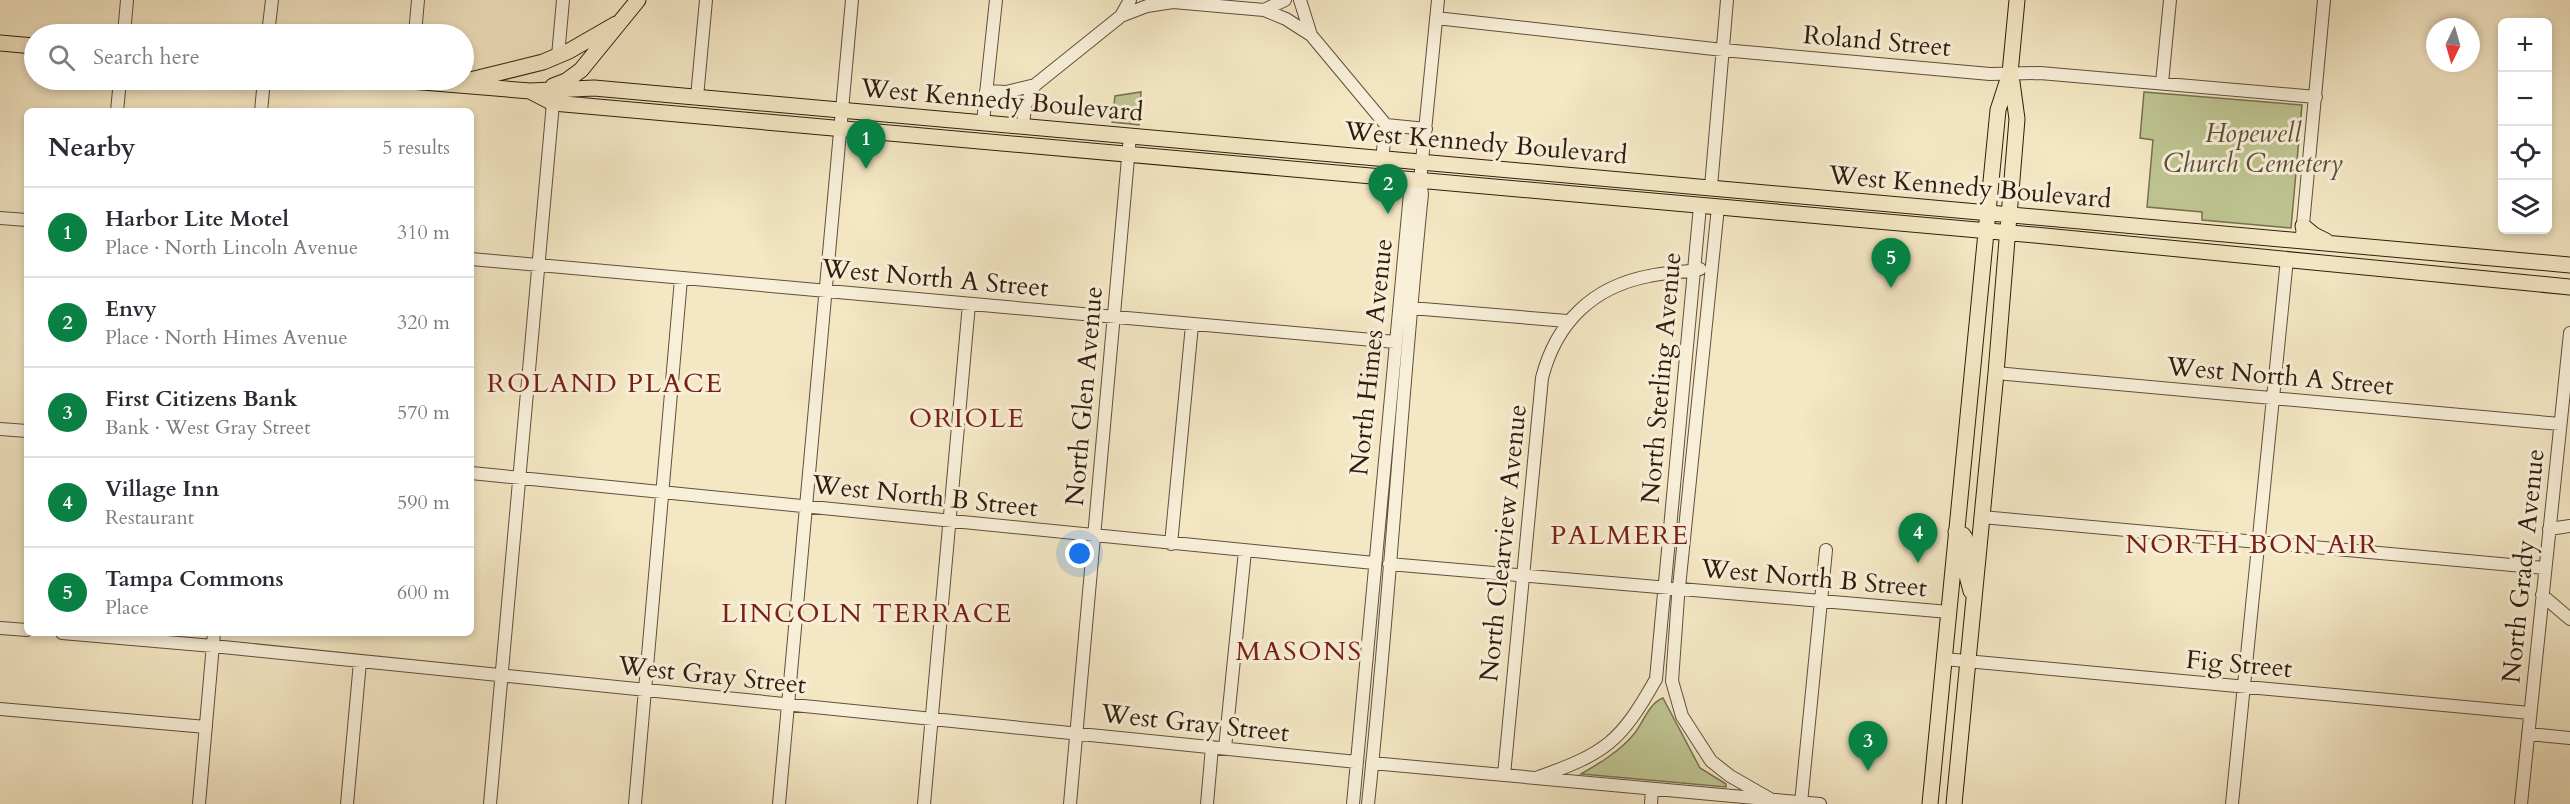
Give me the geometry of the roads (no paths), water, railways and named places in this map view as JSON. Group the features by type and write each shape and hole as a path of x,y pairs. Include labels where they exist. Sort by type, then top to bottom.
{"main road":[{"path":"530,91 550,87 576,75 638,0"},
{"path":"1930,804 1998,110 2010,73 2017,0"},
{"path":"474,79 543,62 616,24"},
{"path":"0,43 24,45"},
{"path":"1954,804 1996,373 2017,119 2010,73"},
{"name":"West Kennedy Boulevard","path":"474,86 530,91 594,88 2570,265"},
{"path":"530,91 553,103"},
{"name":"West Kennedy Boulevard","path":"553,103 1987,231 2570,287"},
{"path":"1615,198 1634,191 1693,196 1703,194 1711,188"},
{"path":"1700,206 1712,200 1727,198 1785,203 1803,195"},
{"path":"2303,226 2314,235 2340,246"},
{"path":"2287,259 2289,254 2300,250 2374,256 2405,252"},
{"path":"2417,271 2426,263 2504,269 2514,267 2516,261"},
{"path":"1956,532 1965,538 1965,568 1974,603"}],"street":[{"path":"125,24 127,0"},
{"path":"269,24 272,0"},
{"path":"416,24 418,0"},
{"path":"558,56 563,0"},
{"path":"697,98 706,0"},
{"path":"779,804 852,0"},
{"path":"983,122 996,0"},
{"path":"1121,16 1130,0"},
{"path":"1264,10 1285,0"},
{"path":"1300,0 1311,35"},
{"path":"1420,181 1438,0"},
{"path":"1711,188 1727,0"},
{"path":"2162,83 2169,0"},
{"path":"2301,242 2324,0"},
{"path":"986,91 1006,92 1035,85 1121,16 1147,6 1171,1 1264,10 1286,19 1311,35 1386,125 1426,129"},
{"name":"Roland Street","path":"1436,18 1723,50 1990,74 2040,73 2316,97"},
{"path":"1023,126 1025,106 1035,85"},
{"path":"117,108 119,90"},
{"path":"261,108 263,90"},
{"path":"490,804 553,103"},
{"path":"1382,159 1386,125"},
{"name":"North Glen Avenue","path":"1070,804 1130,136"},
{"name":"North Himes Avenue","path":"1368,804 1422,194 1420,181"},
{"name":"North Himes Avenue","path":"1353,804 1410,193 1420,181"},
{"name":"North Sterling Avenue","path":"1536,778 1586,759 1614,740 1634,717 1656,679 1700,206"},
{"name":"North Sterling Avenue","path":"1672,681 1679,590 1718,207"},
{"path":"0,218 24,220"},
{"name":"West North A Street","path":"474,259 1395,342"},
{"path":"2232,804 2271,398 2287,259"},
{"path":"1411,308 1567,321 1580,308 1618,286 1647,276 1694,271 1712,266"},
{"path":"635,804 681,279"},
{"path":"924,804 969,304"},
{"name":"North Clearview Avenue","path":"1503,775 1542,378 1547,360 1567,321"},
{"path":"1171,544 1192,325"},
{"name":"North Grady Avenue","path":"2521,804 2560,424 2567,397 2570,333"},
{"name":"West North A Street","path":"1996,373 2560,424"},
{"path":"0,429 24,431"},
{"path":"1678,452 1693,453"},
{"name":"West North B Street","path":"474,473 1374,563"},
{"path":"1673,487 1690,488"},
{"path":"1982,517 2545,568"},
{"path":"2549,529 2570,526"},
{"path":"1801,803 1826,550"},
{"path":"1207,804 1218,748 1245,551"},
{"name":"West North B Street","path":"1389,564 1949,612"},
{"path":"2542,595 2570,619"},
{"path":"0,628 24,630"},
{"name":"West Gray Street","path":"142,636 214,639 360,662 1357,762"},
{"path":"199,804 214,639"},
{"name":"Fig Street","path":"1944,658 2530,712"},
{"path":"347,804 360,662"},
{"path":"1365,678 1370,695 1367,750 1372,763 1820,804"},
{"path":"1656,679 1672,681 1682,716 1711,761 1730,776 1772,800"},
{"path":"0,709 206,727"},
{"path":"2528,734 2570,738"},
{"path":"1357,762 1363,779 1361,804"},
{"path":"1651,804 1652,790"}],"place":[{"name":"Harbor Lite Motel","path":"866,169"},
{"name":"Envy","path":"1388,214"},
{"name":"Tampa Commons","path":"1891,288"},
{"name":"Village Inn","path":"1918,563"},
{"name":"First Citizens Bank","path":"1868,771"}],"district":[{"name":"ROLAND PLACE","path":"605,383"},
{"name":"ORIOLE","path":"967,418"},
{"name":"PALMERE","path":"1620,535"},
{"name":"NORTH BON AIR","path":"2252,544"},
{"name":"LINCOLN TERRACE","path":"867,613"},
{"name":"MASONS","path":"1299,651"}],"park label":[{"name":"Hopewell Church Cemetery","path":"2253,148"}]}
